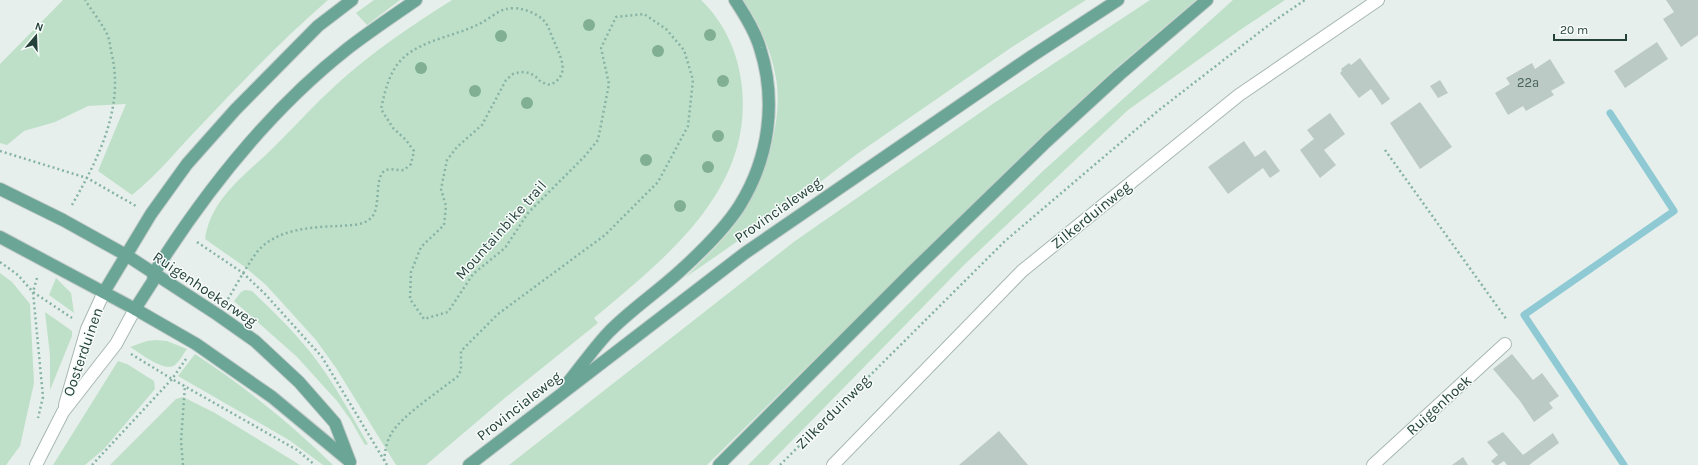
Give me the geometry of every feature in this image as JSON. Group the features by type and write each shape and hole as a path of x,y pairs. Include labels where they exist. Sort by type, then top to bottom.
{"main road":[{"path":"104,292 151,214 187,164 235,110 318,26 352,0"},
{"path":"135,308 153,281 154,273 180,231 253,139 296,95 346,50 416,0"},
{"path":"551,403 608,333 680,272 713,238 739,205 756,174 763,152 768,127 768,82 760,47 746,18 735,0"},
{"name":"Provincialeweg","path":"469,465 745,253 916,134 1118,0"},
{"path":"719,465 912,272 1047,141 1119,75 1207,0"},
{"name":"Ruigenhoekerweg","path":"0,189 63,220 126,256 218,315 255,341 299,382 335,423 352,463"},
{"name":"Ruigenhoekerweg","path":"0,237 135,308 196,344 272,397 352,463"}],"street":[{"name":"Zilkerduinweg","path":"833,465 1022,271 1239,96 1378,0"},
{"name":"Oosterduinen","path":"36,465 63,412 87,329 104,292"},
{"name":"Oosterduinen","path":"63,412 116,344 135,308"},
{"name":"Ruigenhoek","path":"1374,465 1506,344"}],"path":[{"path":"0,151 87,178 105,137 112,115 115,92 114,65 107,35 85,0"},
{"name":"Zilkerduinweg","path":"780,465 1005,241 1159,110 1274,21 1305,0"},
{"name":"Mountainbike trail","path":"243,274 257,252 268,242 282,234 320,227 362,223 370,219 375,213 377,207 382,173 386,170 399,171 407,169 411,164 414,151 406,140 393,128 381,109 386,87 396,67 409,53 417,48 465,32 506,9 520,8 535,14 545,23 559,53 563,65 563,71 557,82 550,85 541,82 530,73 521,72 513,74 506,80 482,125 457,147 447,160 441,189 446,206 444,224 421,247 411,272 410,299 424,319 448,312 473,274 505,248 528,213 584,157 598,140 609,84 601,48 616,17 644,14 666,28 684,50 693,80 688,126 658,182 605,235 498,314 461,352 461,370 458,376 400,422 391,435 386,446 384,461"},
{"path":"1385,150 1507,320"},
{"name":"Oosterduinen","path":"0,262 18,275 33,292 43,396 37,423"},
{"name":"Ruigenhoekerweg","path":"243,274 265,294 322,357 387,465"},
{"path":"92,465 172,379 297,450 315,465"},
{"path":"183,465 181,441 184,385"}],"green space":[{"path":"63,0 328,0 264,60 160,169 132,195 98,171 126,104 88,106 55,122 24,131 7,145 0,143 0,64"},
{"path":"374,0 400,0 367,25 356,13"},
{"path":"452,0 701,0 716,17 728,37 736,58 741,80 742,118 735,154 721,186 701,216 677,244 622,295 594,318 598,323 506,397 426,465 396,465 336,368 316,340 266,285 245,267 205,239 209,224 222,198 321,99 350,72 378,50"},
{"path":"743,0 1086,0 1012,47 857,154 794,202 686,277 727,235 741,216 761,177 772,144 778,94 774,68 764,37"},
{"path":"1150,0 1196,0 1115,69 1040,138 707,465 509,465 795,241 994,103"},
{"path":"1233,0 1285,0 1240,30 1128,110 963,266 768,465 748,465 977,235 1044,170"},
{"path":"0,273 12,282 30,304 34,383 20,446 6,465 0,465"},
{"path":"56,278 71,293 74,313 49,295"},
{"path":"245,290 252,291 288,326 313,355 339,394 368,444 365,445 350,419 337,401 297,357 234,301 241,292"},
{"path":"45,312 72,331 72,336 50,390 50,355"},
{"path":"155,340 167,341 187,349 177,363 171,367 152,361 130,347"},
{"path":"195,354 267,406 333,465 323,465 289,440 178,376"},
{"path":"118,361 127,364 154,381 155,389 104,449 85,465 53,465"},
{"path":"183,397 215,413 300,465 110,465 176,399"}],"building":[{"path":"1666,0 1698,0 1698,35 1681,47 1663,19 1674,12"},
{"path":"1657,42 1668,59 1625,88 1614,71"},
{"path":"1360,58 1390,99 1382,105 1371,89 1359,98 1340,73 1342,71 1341,69 1349,63 1351,65"},
{"path":"1550,59 1565,83 1551,91 1554,95 1526,111 1523,106 1508,115 1495,93 1510,84 1506,78 1532,63 1535,69"},
{"path":"1440,80 1448,93 1438,98 1430,86"},
{"path":"1420,102 1452,147 1420,169 1390,123"},
{"path":"1330,113 1345,134 1324,150 1336,165 1320,178 1300,150 1314,139 1307,130"},
{"path":"1244,141 1255,157 1265,150 1280,171 1270,178 1263,168 1228,194 1208,167"},
{"path":"1512,354 1533,380 1542,373 1559,396 1549,403 1553,408 1534,422 1520,401 1493,369"},
{"path":"999,431 1028,465 959,465"},
{"path":"1503,432 1523,455 1553,433 1559,443 1529,465 1507,465 1504,461 1498,465 1495,465 1491,461 1498,455 1487,442"},
{"path":"1463,457 1468,465 1452,465"}],"waterway":[{"path":"1610,113 1674,211 1524,315 1624,465"}]}
